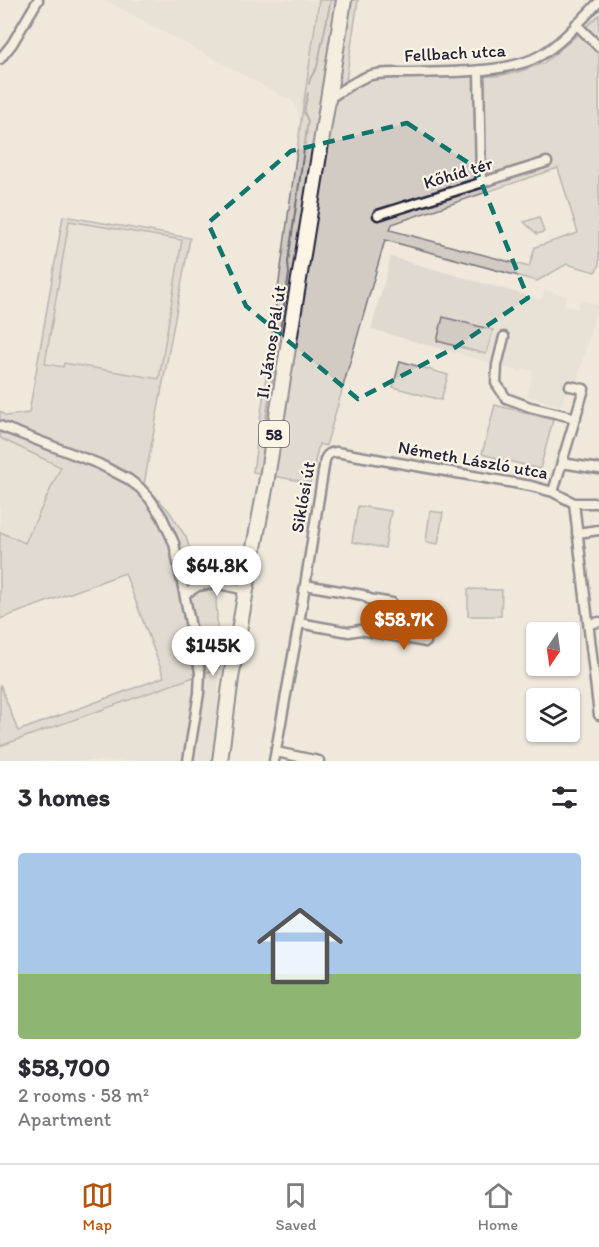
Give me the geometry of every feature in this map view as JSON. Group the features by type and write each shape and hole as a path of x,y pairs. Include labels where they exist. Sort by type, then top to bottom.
{"main road":[{"name":"II. János Pál út","path":"220,761 231,678 266,484 344,0"}],"street":[{"path":"0,59 12,44 38,0"},
{"name":"Fellbach utca","path":"328,99 370,75 391,72 478,70 512,66 541,56 599,2"},
{"path":"576,24 599,47"},
{"path":"478,70 481,183"},
{"name":"Kőhíd tér","path":"378,215 547,162"},
{"path":"504,337 497,365 496,383 506,398 530,407 576,418"},
{"path":"553,492 584,389 570,386"},
{"path":"0,426 99,464 128,479 150,499 162,517 174,543 200,672 199,693 188,761"},
{"name":"Németh László utca","path":"330,453 336,452 531,486 553,492 574,503"},
{"name":"Siklósi út","path":"275,757 325,460 326,455 330,453"},
{"path":"562,463 599,469"},
{"path":"599,503 574,503 597,679 599,715"},
{"path":"577,533 599,530"},
{"path":"185,594 198,586 214,583 246,590"},
{"path":"305,585 363,595 369,599 393,603 388,635"},
{"path":"589,624 599,622"},
{"path":"299,623 349,632 360,630 426,642"},
{"path":"275,757 319,761"}],"highlighted area":[{"path":"407,123 475,167 528,298 456,347 358,399 246,306 208,223 291,151"}],"shaded area":[{"path":"105,0 319,0 301,121 294,102"},
{"path":"319,0 358,0 346,80 497,76 518,72 544,63 599,15 599,266 595,272 567,264 537,281 385,240 326,446 319,444 310,483 253,472","holes":["558,168 578,233 535,247 529,267 390,230 392,224"]},
{"path":"63,216 190,238 144,484 169,511 186,537 194,562 215,573 219,668 0,746 0,684 18,731 164,677 125,573 0,619 0,532 25,543 61,467 0,438 0,411 6,416 29,413","holes":["69,221 182,240 159,379 64,363 63,367 45,364"]},
{"path":"539,217 544,232 537,234 524,222"},
{"path":"69,221 182,240 159,379 64,363 63,367 45,364"},
{"path":"391,257 542,300 545,290 566,296 564,305 577,309 580,300 598,305 576,384 568,382 561,406 527,396 533,371 524,368 522,372 371,329"},
{"path":"443,317 493,330 486,354 437,341"},
{"path":"400,361 448,375 441,400 393,387"},
{"path":"495,405 553,420 540,469 482,454"},
{"path":"0,438 61,467 25,544 0,532"},
{"path":"358,506 391,511 385,548 352,542"},
{"path":"430,511 443,513 438,544 426,542"},
{"path":"468,589 502,590 501,616 468,616"},
{"path":"219,668 217,761 0,761 0,746"}],"waterway":[{"path":"309,84 317,67 331,0"},
{"path":"264,431 289,274 288,262 308,121 304,112 308,93"}]}
